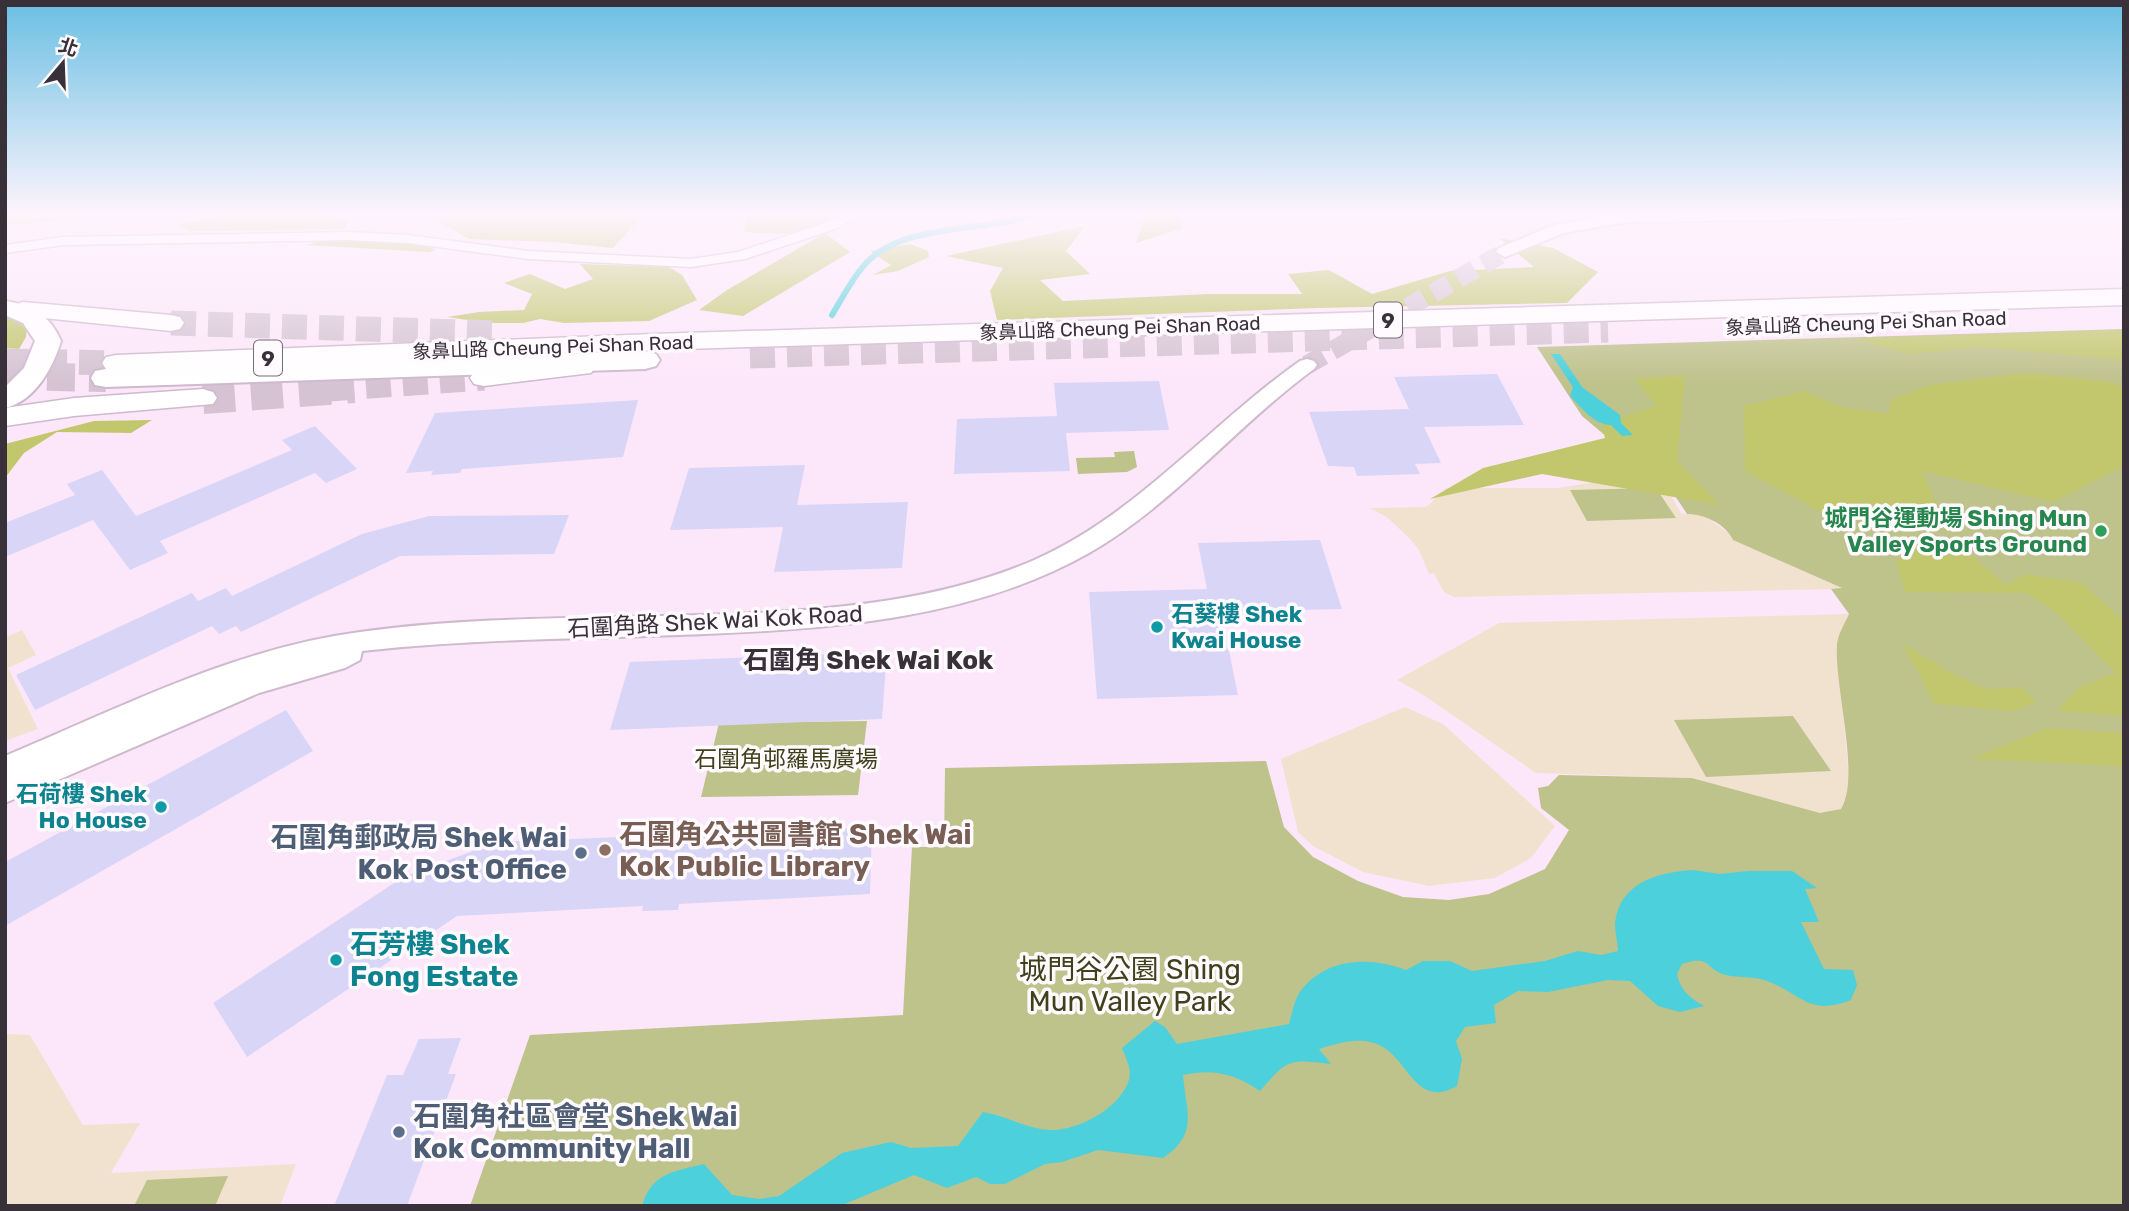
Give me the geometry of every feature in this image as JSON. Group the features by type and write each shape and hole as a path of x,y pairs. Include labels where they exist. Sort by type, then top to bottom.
{"highway":[{"name":"象鼻山路 Cheung Pei Shan Road","path":"111,370 2124,298"},
{"path":"14,309 172,323"},
{"name":"象鼻山路 Cheung Pei Shan Road","path":"1608,330 2124,315"},
{"path":"497,333 649,351"},
{"name":"象鼻山路 Cheung Pei Shan Road","path":"649,351 750,356"},
{"path":"484,377 649,351"},
{"path":"5,417 74,407 203,398"}],"main road":[{"path":"5,400 25,385 37,370 48,341 40,323 14,309"}],"street":[{"name":"石圍角路 Shek Wai Kok Road","path":"5,769 256,664 320,647 383,637 775,622 841,616 930,602 1015,576 1073,551 1118,523 1250,407 1307,365"},
{"name":"石圍角路 Shek Wai Kok Road","path":"5,792 250,685 335,661 383,637"}],"shaded area":[{"path":"1656,472 1682,514 1702,514 1730,534 1734,540 1844,589 1454,597 1444,592 1434,573 1429,574 1419,550 1410,539 1388,518 1370,508 1426,507 1447,488 1558,488"},
{"path":"1849,614 1837,640 1849,778 1846,800 1841,809 1832,812 1820,813 1692,778 1536,773 1425,696 1397,680 1499,623"},
{"path":"22,630 36,655 8,668 38,729 5,741 5,638"},
{"path":"1405,707 1443,724 1555,826 1531,858 1495,878 1429,886 1363,872 1313,846 1298,832 1281,759"},
{"path":"5,1034 30,1035 83,1125 140,1123 111,1173 296,1164 280,1206 5,1206"}],"green space":[{"path":"585,270 673,270 682,275 697,300 649,321 564,323 540,319 523,323 488,323 447,317 524,310 532,294 504,283 530,274 565,289 593,279"},
{"path":"762,270 821,270 743,316 699,310"},
{"path":"883,270 901,270 898,271 873,275"},
{"path":"1002,270 1085,270 1090,274 1040,280 1063,301 1208,294 1302,294 1288,274 1329,270 1372,294 1450,271 1593,270 1598,272 1567,303 1316,308 997,320 990,291"},
{"path":"5,315 18,318 27,328 26,337 19,349 5,348"},
{"name":"城門谷公園 Shing Mun Valley Park","path":"2124,329 2124,1206 470,1206 530,1035 903,1015 912,847 944,847 945,768 1266,761 1284,827 1313,857 1358,881 1403,897 1449,900 1489,894 1545,869 1569,830 1541,808 1538,788 1548,786 1559,775 1692,778 1820,813 1841,809 1846,794 1848,754 1837,644 1849,614 1831,589 1842,588 1733,540 1725,529 1714,521 1687,514 1658,470 1607,437 1582,416 1537,347"},
{"path":"2124,330 2124,360 1980,347 1909,354 1854,339"},
{"path":"2027,373 2112,382 2124,388 2124,466 2053,502 1922,471 1946,526 1834,519 1745,471 1744,406 1804,391 1843,408 1888,413 1892,399 1930,385"},
{"path":"1685,375 1677,461 1720,505 1542,474 1430,499 1483,468 1605,438 1601,424 1656,406 1635,379"},
{"path":"152,420 131,433 57,432 24,453 5,478 5,444 94,421"},
{"path":"1134,451 1137,467 1127,472 1078,474 1076,458 1115,457 1114,452"},
{"path":"1656,488 1676,518 1587,521 1570,490"},
{"path":"1915,548 1972,556 2006,585 2024,574 2082,583 2124,621 2124,716 2057,711 2079,687 2116,673 2057,613 2026,593 1905,592 1896,561"},
{"path":"1903,644 1950,672 1986,689 2022,687 2036,703 2013,711 1935,704"},
{"path":"1793,716 1831,771 1706,777 1674,720"},
{"name":"石圍角邨羅馬廣場","path":"867,721 858,795 701,797 719,723"},
{"path":"2047,728 2124,733 2124,766 1971,759"},
{"path":"228,1176 215,1206 134,1206 147,1180"}],"water":[{"path":"1551,354 1560,354 1582,387 1620,415 1621,423 1633,435 1622,436 1611,425 1593,419 1583,410 1570,396 1573,387"},
{"path":"1693,870 1720,874 1792,871 1817,888 1805,889 1819,922 1801,922 1824,969 1853,970 1857,985 1851,1000 1836,1005 1814,1005 1764,980 1726,975 1704,962 1692,961 1682,964 1677,974 1686,993 1704,1006 1680,1012 1658,1006 1630,981 1608,980 1548,992 1518,991 1494,1005 1496,1023 1465,1027 1456,1041 1462,1059 1457,1086 1443,1092 1432,1092 1423,1088 1392,1054 1367,1041 1319,1049 1331,1064 1290,1064 1283,1067 1260,1091 1242,1080 1224,1074 1204,1072 1183,1075 1188,1121 1186,1131 1182,1140 1163,1158 1098,1150 1062,1162 1045,1164 1005,1184 990,1184 976,1177 947,1188 914,1175 840,1206 642,1206 651,1186 658,1180 674,1172 704,1164 732,1195 759,1199 779,1196 842,1153 891,1142 911,1148 958,1146 983,1112 1042,1129 1075,1126 1100,1114 1120,1096 1130,1074 1122,1048 1155,1021 1165,1027 1177,1044 1289,1024 1298,996 1310,981 1322,972 1348,963 1377,963 1406,970 1423,961 1450,961 1472,971 1545,961 1578,951 1601,955 1618,951 1615,924 1618,910 1632,889 1654,877"}],"building":[{"path":"1497,374 1524,425 1424,427 1441,463 1415,464 1420,474 1357,476 1354,467 1328,466 1309,412 1409,409 1394,377"},
{"path":"1159,381 1169,430 1066,433 1070,471 954,474 957,419 1057,416 1054,383"},
{"path":"638,400 623,457 462,469 460,473 406,473 435,413"},
{"path":"315,426 357,469 326,483 315,473 160,541 168,553 130,570 93,520 5,557 5,523 75,495 67,484 102,470 136,516 292,450 282,440"},
{"path":"805,465 797,505 908,502 902,568 774,572 783,527 670,530 689,468"},
{"path":"569,515 554,554 400,556 241,632 236,626 219,634 212,626 35,710 16,675 192,593 198,601 226,588 232,596 362,534 429,516"},
{"name":"石葵樓 Shek Kwai House","path":"1320,540 1342,609 1221,612 1238,695 1097,699 1089,592 1207,589 1198,543"},
{"path":"887,652 882,719 610,730 630,662"},
{"name":"石荷樓 Shek Ho House","path":"286,710 313,751 5,926 5,862"},
{"name":"石芳樓 Shek Fong Estate","path":"872,827 870,894 679,904 678,910 642,911 643,906 457,916 247,1057 213,1003 403,877 497,842"},
{"name":"石圍角社區會堂 Shek Wai Kok Community Hall","path":"461,1038 448,1074 456,1074 407,1206 334,1206 387,1075 403,1075 419,1039"}],"waterway":[{"path":"832,315 861,270"}],"tunnel":[{"path":"1307,365 1474,270"},
{"path":"171,323 497,333"},
{"path":"750,356 1608,330"},
{"path":"5,361 116,363"},
{"path":"5,376 106,378"},
{"path":"329,389 484,378"},
{"path":"203,398 354,387"}],"place":[{"name":"城門谷運動場 Shing Mun Valley Sports Ground","path":"2101,531"},
{"name":"石葵樓 Shek Kwai House","path":"1157,627"},
{"name":"石荷樓 Shek Ho House","path":"161,807"},
{"name":"石圍角公共圖書館 Shek Wai Kok Public Library","path":"605,850"},
{"name":"石圍角郵政局 Shek Wai Kok Post Office","path":"581,853"},
{"name":"石芳樓 Shek Fong Estate","path":"336,960"},
{"name":"石圍角社區會堂 Shek Wai Kok Community Hall","path":"399,1132"}],"district":[{"name":"石圍角 Shek Wai Kok","path":"868,660"}]}
